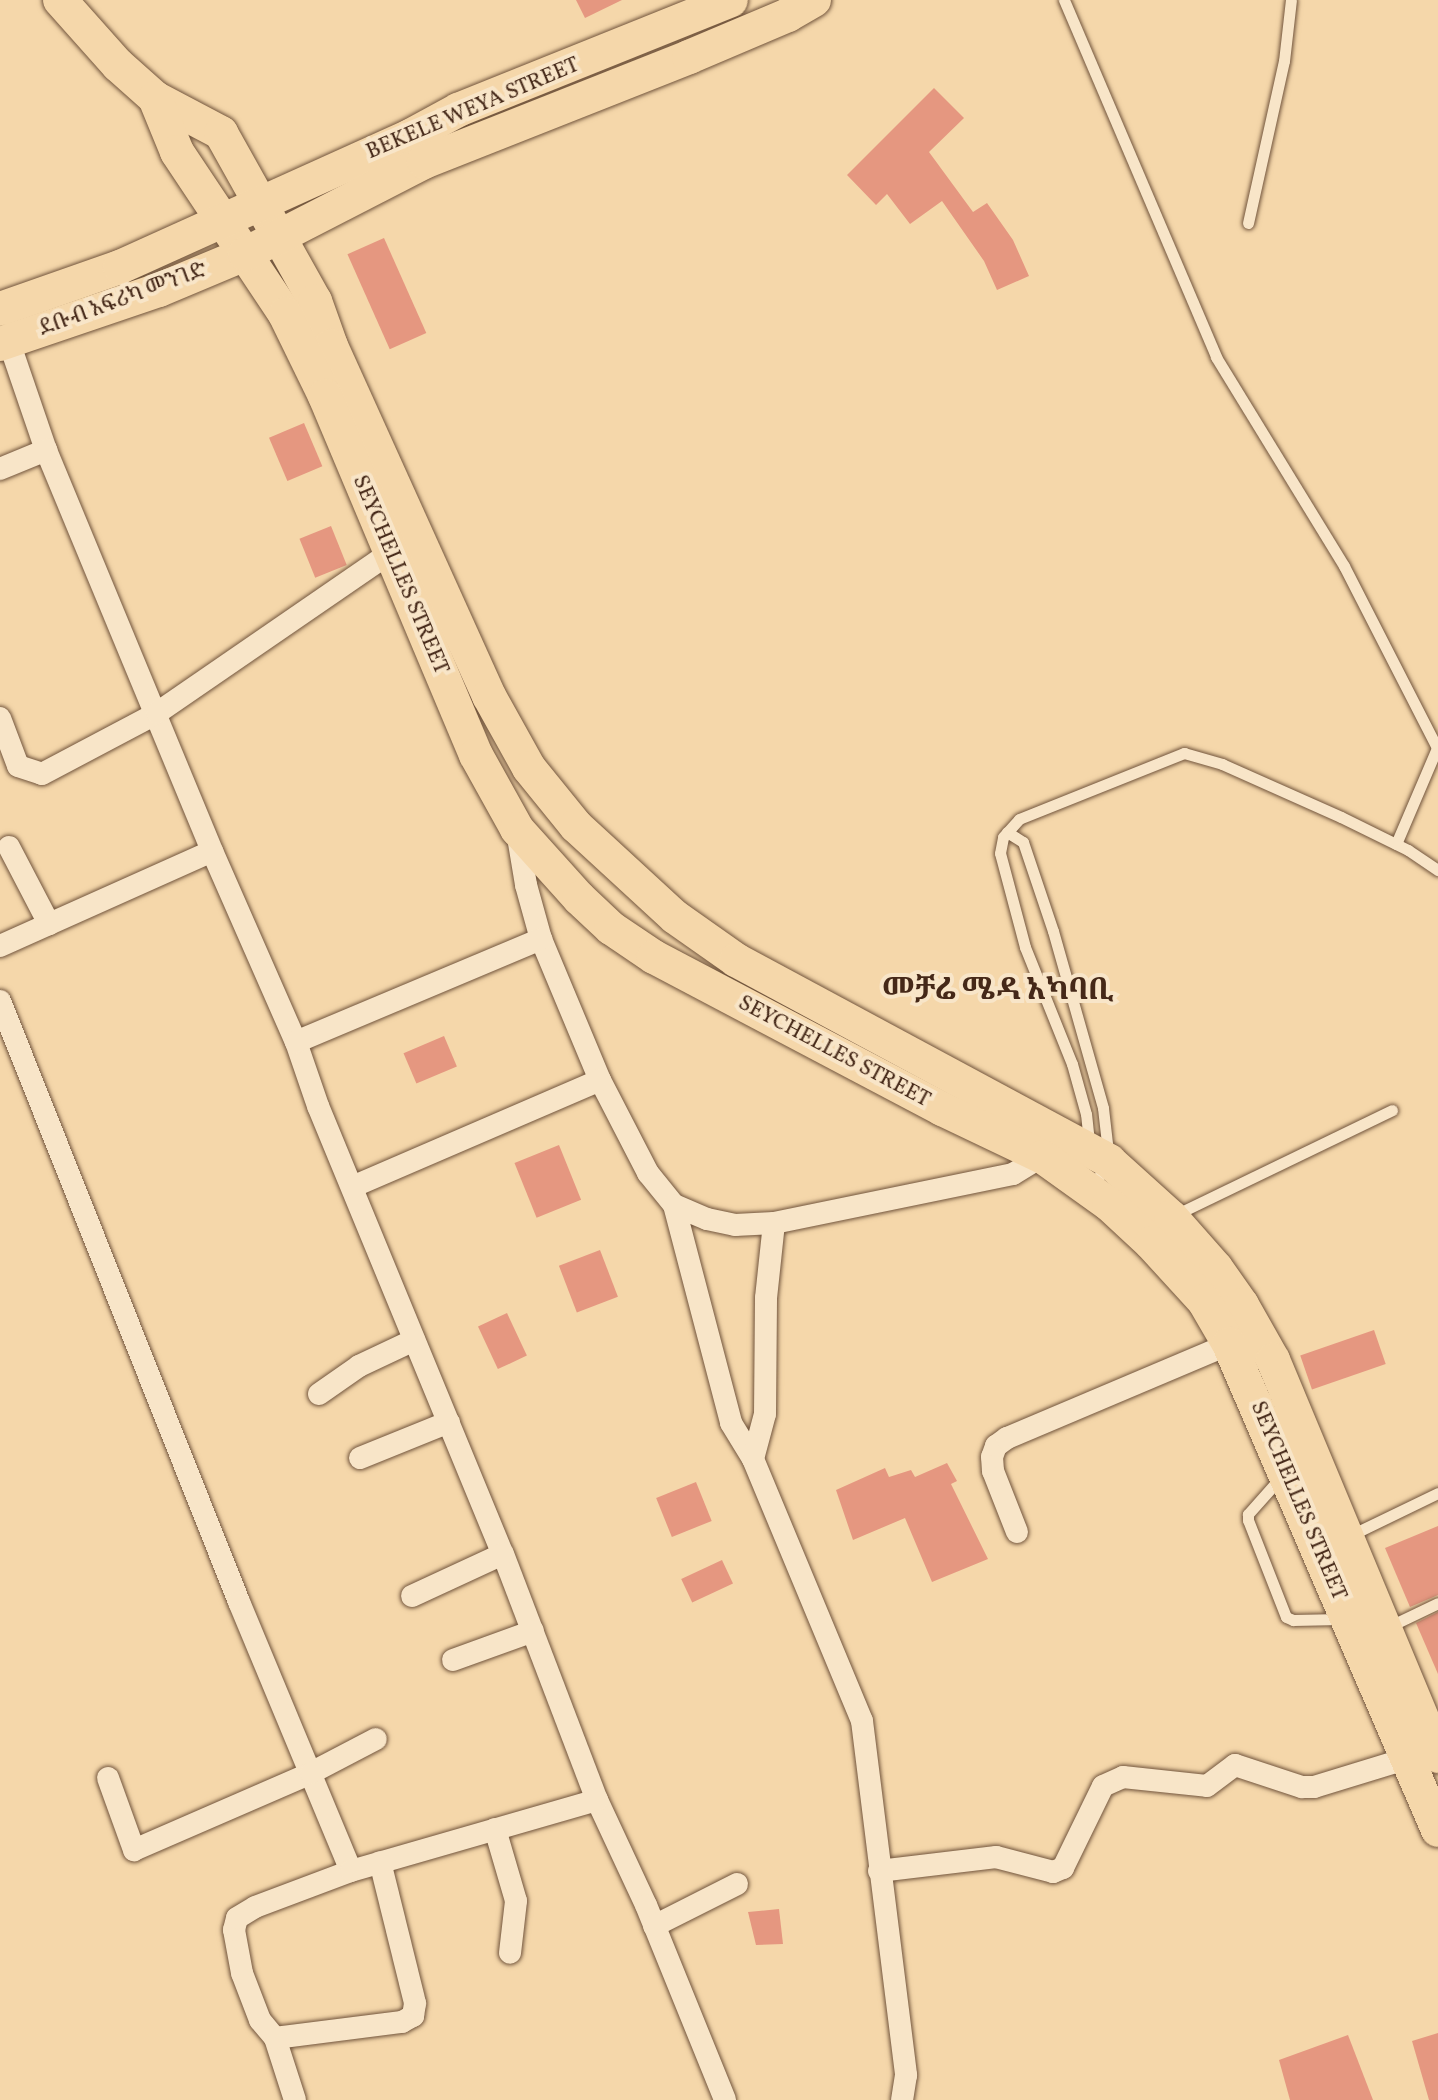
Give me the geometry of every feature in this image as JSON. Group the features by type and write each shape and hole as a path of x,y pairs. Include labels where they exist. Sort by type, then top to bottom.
{"main road":[{"path":"60,0 118,65 155,98"},
{"name":"BEKELE WEYA STREET","path":"222,220 410,136 458,110 731,0"},
{"name":"ደቡብ አፍሪካ መንገድ","path":"4,343 159,290 245,254 453,149 689,57 788,15 814,0"},
{"name":"SEYCHELLES STREET","path":"155,98 221,133 315,301 337,359 489,696 529,768 576,826 675,917 736,960 1171,1217 1216,1268 1273,1360 1384,1629 1424,1757 1438,1830"},
{"name":"SEYCHELLES STREET","path":"155,98 177,152 285,314 325,396 476,755 517,829 579,898 611,928 654,957 942,1109 1079,1163 1204,1301 1229,1344 1349,1618 1424,1757"},
{"name":"ደቡብ አፍሪካ መንገድ","path":"0,309 120,267 222,220"}],"street":[{"path":"4,343 212,851 296,1042 352,1187 503,1554 597,1800 654,1926 725,2100"},
{"path":"0,469 46,450"},
{"path":"0,718 18,766 42,774 157,713 391,552"},
{"path":"517,829 526,885 541,939 600,1080 648,1173 674,1205 731,1423 753,1459 862,1721 906,2075 902,2100"},
{"path":"9,847 49,924"},
{"path":"0,946 212,851"},
{"path":"296,1042 541,939"},
{"path":"0,1001 233,1587 351,1871"},
{"path":"352,1187 600,1080"},
{"path":"674,1205 707,1219 735,1225 774,1223 1079,1163"},
{"path":"753,1459 765,1414 766,1298 774,1223"},
{"path":"319,1394 359,1366 414,1340"},
{"path":"1017,1532 993,1471 992,1457 996,1446 1007,1438 1229,1344"},
{"path":"360,1458 449,1422"},
{"path":"412,1596 503,1554"},
{"path":"453,1660 533,1631"},
{"path":"108,1778 134,1850 311,1773 376,1739"},
{"path":"879,1871 996,1857 1053,1872 1063,1868 1103,1786 1123,1777 1207,1786 1235,1765 1302,1787 1314,1787 1424,1757"},
{"path":"295,2100 275,2038 260,2020 242,1973 234,1930 237,1918 255,1907 351,1871 597,1800"},
{"path":"495,1829 516,1901 510,1953"},
{"path":"275,2038 402,2022 413,2016 415,2003 380,1862"},
{"path":"654,1926 737,1884"}],"lane":[{"path":"1064,0 1216,357 1344,566 1438,749 1396,844"},
{"path":"1248,223 1284,61 1291,0"},
{"path":"1079,1163 1086,1114 1072,1064 1025,947 1000,853 1007,832 1019,819 1184,753 1222,764 1396,844 1438,870"},
{"path":"1007,832 1023,842 1053,931 1103,1108 1079,1163"},
{"path":"1171,1217 1392,1110"},
{"path":"1287,1471 1248,1514 1286,1617 1293,1620 1349,1618"},
{"path":"1345,1538 1438,1493"},
{"path":"1384,1629 1438,1603"}],"building":[{"path":"576,0 622,0 585,18"},
{"path":"934,88 964,118 929,152 973,212 987,203 1013,240 1029,276 997,290 984,261 942,201 910,224 887,194 876,205 847,175"},
{"path":"384,238 426,333 390,349 347,254"},
{"path":"304,423 322,466 287,481 269,438"},
{"path":"331,526 347,565 315,578 299,539"},
{"path":"444,1036 457,1066 416,1084 403,1053"},
{"path":"559,1145 581,1200 537,1218 514,1163"},
{"path":"600,1250 618,1297 577,1312 559,1266"},
{"path":"507,1313 527,1356 498,1369 478,1327"},
{"path":"1374,1330 1386,1364 1312,1389 1300,1355"},
{"path":"947,1463 957,1481 951,1484 988,1559 932,1582 905,1518 853,1540 836,1490 885,1468 889,1477 911,1470 915,1477"},
{"path":"696,1482 712,1521 672,1537 656,1498"},
{"path":"1438,1526 1438,1595 1410,1607 1385,1548"},
{"path":"722,1560 733,1584 692,1603 681,1579"},
{"path":"1438,1612 1438,1674 1416,1623"},
{"path":"779,1909 783,1944 756,1945 748,1912"},
{"path":"1438,2033 1438,2100 1429,2100 1412,2041"},
{"path":"1348,2035 1373,2100 1290,2100 1279,2060"}],"district":[{"name":"መቻሬ ሜዳ አካባቢ","path":"998,991"}]}
